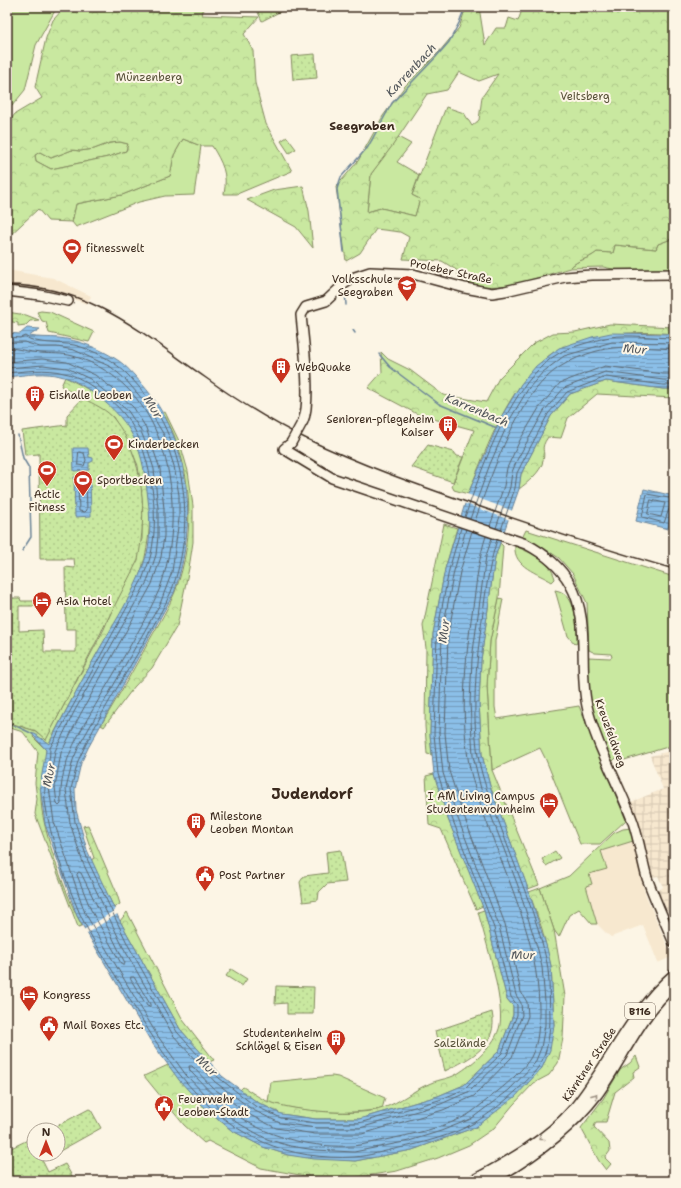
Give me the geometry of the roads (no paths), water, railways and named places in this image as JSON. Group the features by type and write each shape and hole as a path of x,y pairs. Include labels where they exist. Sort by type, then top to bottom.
{"main road":[{"name":"Proleber Straße","path":"287,446 303,421 306,412 306,360 300,314 306,307 326,301 344,284 364,273 400,272 413,274 480,292 492,293 565,277 591,275 674,274"},
{"path":"7,291 40,295 68,301"},
{"name":"Kreuzfeldweg","path":"287,446 319,471 332,478 526,544 541,552 555,563 571,585 580,610 583,639 582,671 587,707 633,824 647,878 674,943"},
{"name":"Kärntner Straße","path":"472,1181 536,1143 573,1110 592,1085 635,1018 655,992 674,975"},
{"name":"Kärntner Straße","path":"489,1181 534,1155 569,1125 596,1094 644,1019 674,985"}],"water":[{"name":"Mur","path":"27,328 40,329 29,336 59,338 81,343 96,348 120,361 127,367 159,406 171,431 180,457 186,484 188,511 186,539 182,566 174,593 81,763 75,789 76,810 87,850 120,921 180,1029 222,1076 257,1102 281,1114 316,1119 359,1119 438,1096 464,1085 499,1051 513,1015 513,1006 507,999 484,910 448,819 434,774 430,734 433,634 445,569 468,494 501,417 521,384 536,366 559,348 592,337 611,333 674,334 674,389 663,389 606,381 570,394 551,416 521,474 519,489 495,557 481,660 479,703 482,755 490,786 526,883 547,948 551,966 554,1025 550,1050 542,1068 515,1097 476,1127 412,1150 355,1161 314,1159 288,1155 263,1147 231,1130 200,1103 179,1080 150,1040 77,916 45,824 40,786 46,750 32,734 35,734 49,744 67,708 133,590 147,553 150,526 149,506 143,467 135,440 120,417 109,406 85,387 72,380 57,375 43,374 7,377 7,333 20,334"},
{"path":"73,448 88,448 89,457 93,458 93,461 89,463 89,470 74,471"},
{"name":"Sportbecken","path":"74,477 90,477 91,516 75,517"},
{"path":"644,489 674,496 668,529 636,521"}],"waterway":[{"name":"Karrenbach","path":"344,252 337,189 341,177 368,147 392,103 449,42 465,7"},
{"name":"Karrenbach","path":"345,291 346,305"},
{"name":"Karrenbach","path":"379,354 390,367 439,404 497,428"},
{"path":"18,435 23,458 29,468 31,537 22,551"},
{"path":"7,608 11,603 12,596"},
{"path":"7,725 16,726 33,734"}],"railway":[{"path":"7,285 37,287 64,293 90,303 137,329 218,387 255,411 281,426 369,466 500,514 674,569"}],"place":[{"name":"fitnesswelt","path":"72,265"},
{"name":"Volksschule Seegraben","path":"407,302"},
{"name":"WebQuake","path":"281,384"},
{"name":"Eishalle Leoben","path":"35,412"},
{"name":"Senioren-pflegeheim Kaiser","path":"448,442"},
{"name":"Kinderbecken","path":"114,461"},
{"name":"Actic Fitness","path":"47,487"},
{"name":"Sportbecken","path":"83,497"},
{"name":"Asia Hotel","path":"42,618"},
{"name":"I AM Living Campus Studentenwohnheim","path":"549,819"},
{"name":"Milestone Leoben Montan","path":"196,839"},
{"name":"Post Partner","path":"205,892"},
{"name":"Kongress","path":"29,1012"},
{"name":"Mail Boxes Etc.","path":"49,1042"},
{"name":"Studentenheim Schlägel & Eisen","path":"336,1056"},
{"name":"Feuerwehr Leoben-Stadt","path":"164,1122"}],"district":[{"name":"Seegraben","path":"362,126"},
{"name":"Judendorf","path":"312,794"}],"park label":[{"name":"Münzenberg","path":"149,77"},
{"name":"Veitsberg","path":"585,96"},
{"name":"Salzlände","path":"460,1043"}]}
